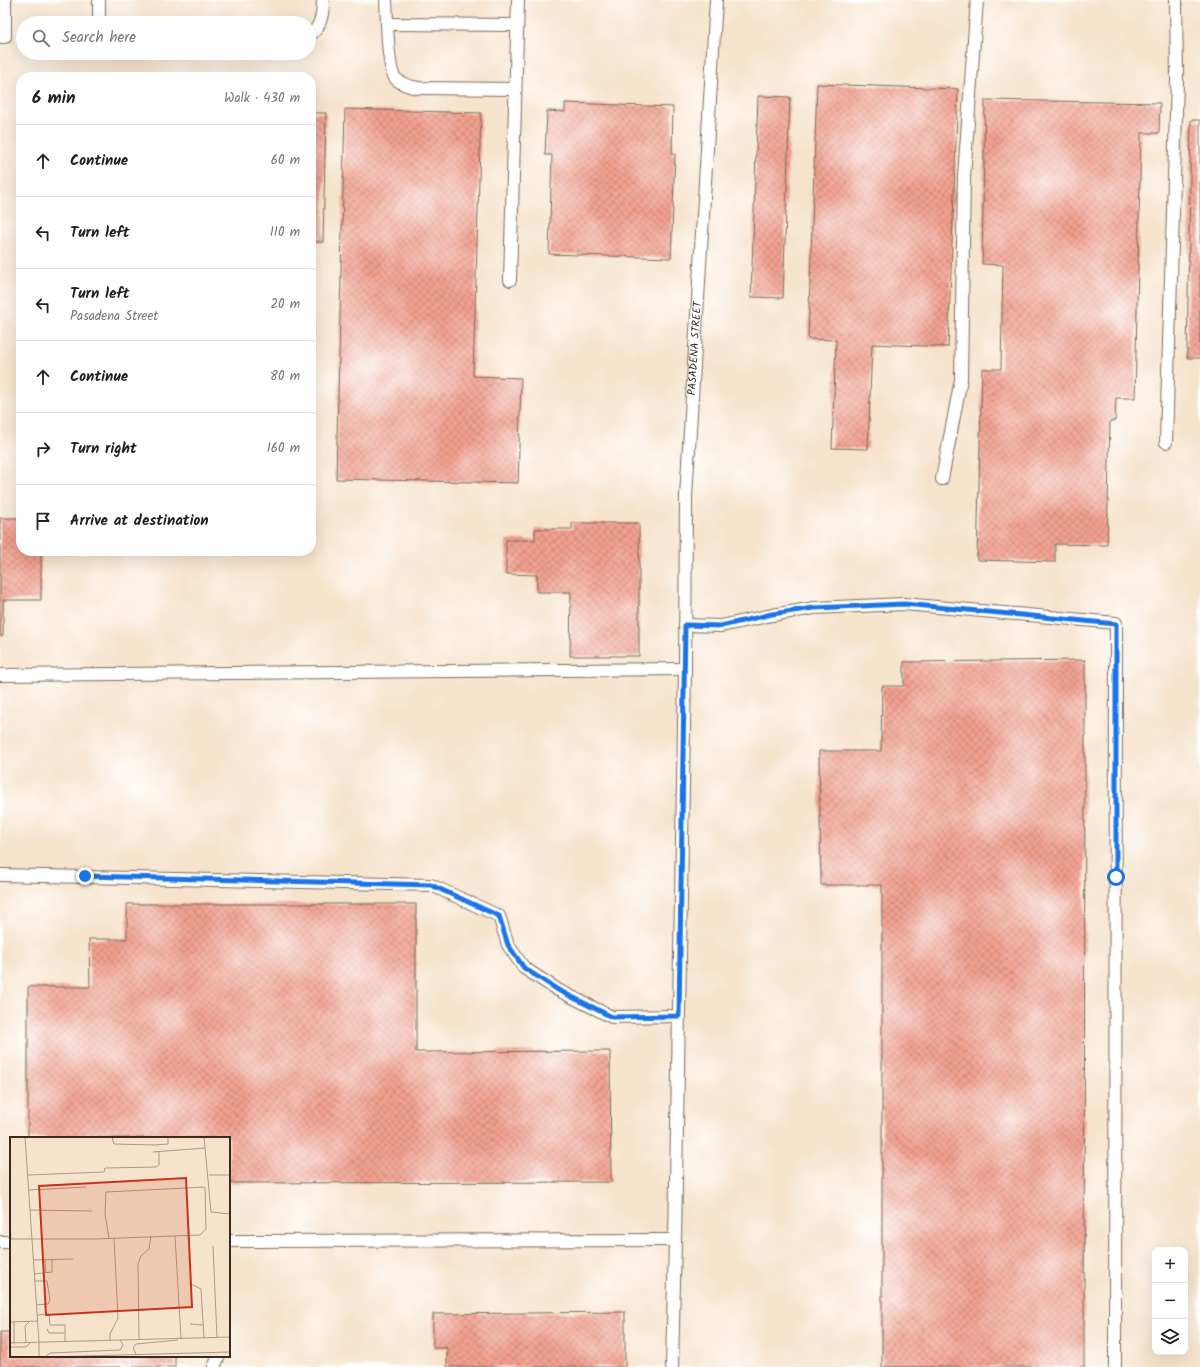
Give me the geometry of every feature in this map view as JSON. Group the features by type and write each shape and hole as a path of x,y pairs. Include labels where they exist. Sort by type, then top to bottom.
{"lane":[{"path":"0,37 5,37 5,0"},
{"path":"99,0 99,16"},
{"path":"316,28 321,21 323,0"},
{"path":"386,0 390,63 395,78 406,86 419,88 515,89"},
{"path":"510,280 518,0"},
{"name":"PASADENA STREET","path":"672,1367 685,697 686,497 716,0"},
{"path":"942,479 962,379 964,176 977,0"},
{"path":"1166,442 1177,80 1176,0"},
{"path":"388,24 517,25"},
{"path":"685,625 721,626 772,614 814,608 904,604 1116,624 1115,1367"},
{"path":"0,675 685,669"},
{"path":"0,875 431,885 499,916 508,945 524,968 558,990 612,1017 679,1016"},
{"path":"230,1242 675,1240"},
{"path":"214,1367 219,1357"}],"building":[{"path":"817,84 958,89 948,347 872,344 868,449 832,448 836,340 808,339"},
{"path":"758,96 790,97 783,298 751,297"},
{"path":"985,100 1160,103 1159,133 1141,133 1135,398 1116,398 1115,421 1110,421 1107,545 1055,544 1055,562 977,560 982,369 1001,369 1003,265 982,264"},
{"path":"565,103 673,107 672,154 675,154 671,258 549,254 552,155 545,155 547,111 565,112"},
{"path":"345,109 481,113 473,376 521,378 518,483 336,479"},
{"path":"316,113 326,113 323,242 316,242"},
{"path":"1191,120 1200,120 1200,358 1187,358"},
{"path":"0,518 16,518 16,556 41,556 41,600 3,600 3,636 0,636"},
{"path":"572,523 639,523 639,656 570,656 571,592 537,592 537,575 506,574 506,540 535,540 535,529 572,529"},
{"path":"1085,660 1084,1367 882,1367 882,885 821,885 819,751 881,751 882,686 904,686 904,662"},
{"path":"127,904 416,904 416,1052 610,1051 611,1182 230,1183 230,1137 28,1137 28,987 90,987 89,939 127,939"},
{"path":"625,1312 625,1367 447,1367 447,1348 433,1348 433,1314"},
{"path":"0,1332 10,1332 10,1357 175,1357 175,1367 0,1367"}],"route":[{"path":"85,876 431,885 499,916 508,945 524,968 558,990 612,1017 679,1016 685,625 721,626 772,614 814,608 904,604 1116,624 1116,877"}]}
